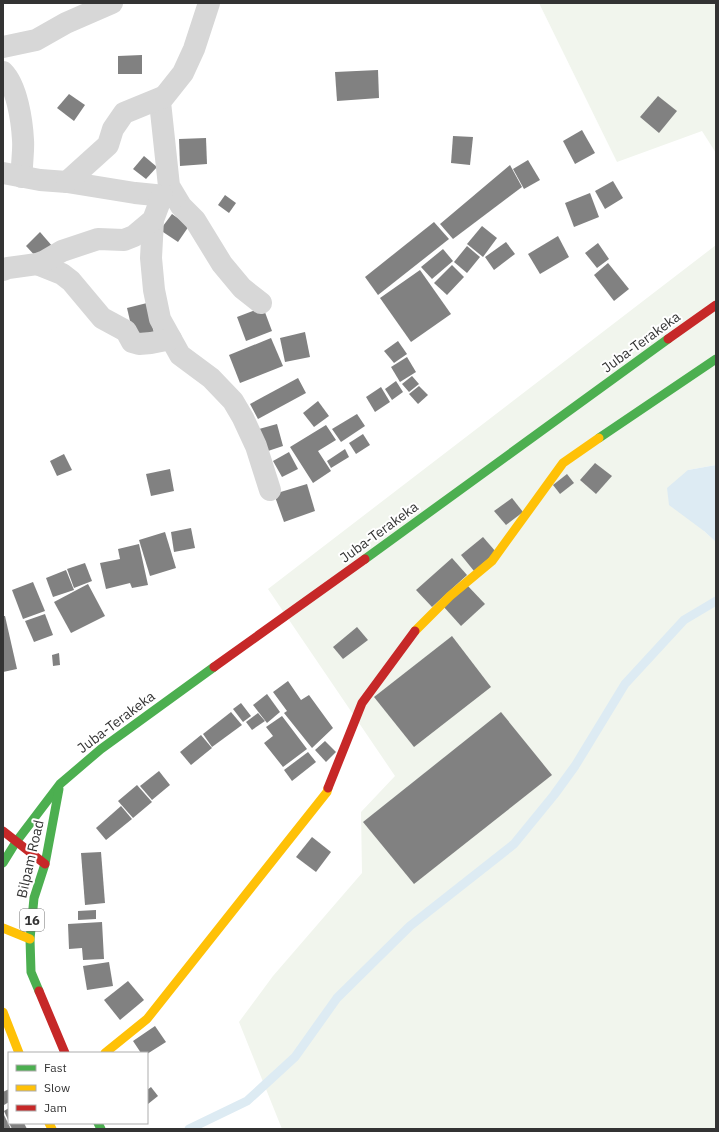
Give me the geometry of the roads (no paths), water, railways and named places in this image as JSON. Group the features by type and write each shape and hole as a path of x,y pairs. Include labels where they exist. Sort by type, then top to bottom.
{"main road":[{"name":"Juba-Terakeka","path":"3,863 16,842 60,784 101,749 716,305"},
{"path":"106,1052 147,1019 327,792 362,703 412,634 450,596 492,561 563,463 716,359"},
{"name":"Bilpam Road","path":"60,784 45,864 34,898 30,939 31,972 65,1052"},
{"path":"3,831 45,864"},
{"path":"3,928 30,939"},
{"path":"3,1012 19,1052"}],"street":[{"path":"3,47 36,40 66,23 112,3"},
{"path":"3,270 37,264 62,251 98,239 124,240 134,236 153,220 168,196 169,186 160,102 183,73 194,49 209,3"},
{"path":"3,72 8,77 14,93 19,111 23,141 21,165 12,175"},
{"path":"67,182 108,145 113,129 124,112 164,97"},
{"path":"12,175 168,196 195,220 222,264 242,288 261,303"},
{"path":"153,220 151,258 154,290 160,319 180,355 211,378 233,402 243,418 256,446 270,490"},
{"path":"37,264 62,274 71,281 102,318 126,331 132,342 139,344 171,339"}],"waterway":[{"path":"189,1129 247,1101 295,1057 337,998 410,926 514,844 554,795 575,766 625,684 684,620 716,601"}]}
